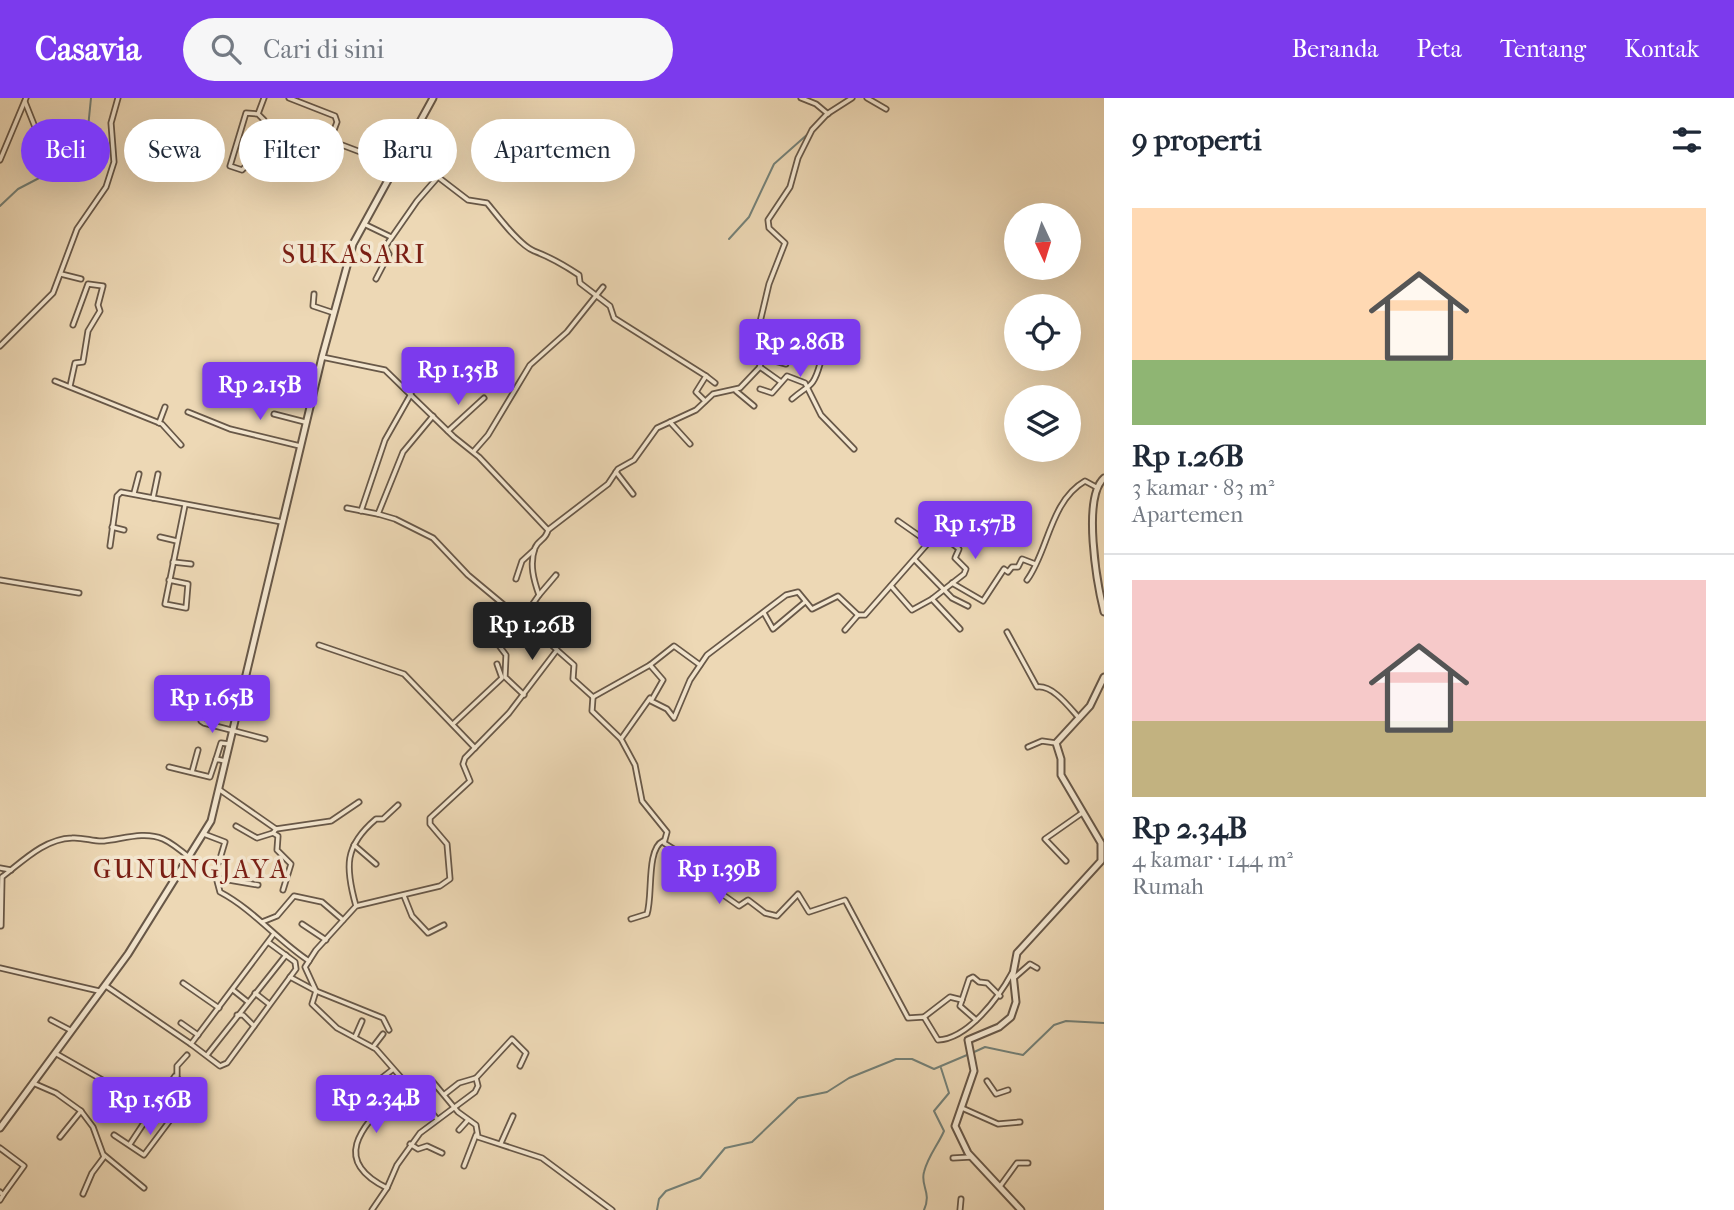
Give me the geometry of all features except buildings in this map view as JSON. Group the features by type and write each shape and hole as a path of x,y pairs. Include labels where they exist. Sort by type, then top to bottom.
{"street":[{"path":"0,346 49,298 77,229 111,174 114,150 111,123 118,98"},
{"path":"258,114 264,98"},
{"path":"289,98 335,116 337,122 332,141 358,151"},
{"path":"421,119 433,98"},
{"path":"801,98 828,114"},
{"path":"792,399 807,390 820,364 810,353 769,332 760,322 769,284 785,244 783,239 769,228 768,220 790,187 798,158 812,130 828,114 852,98"},
{"path":"867,98 886,109"},
{"path":"26,99 32,119"},
{"path":"0,160 26,99"},
{"path":"246,113 258,114 264,120 246,166 242,170 230,166 246,113"},
{"path":"0,1128 70,1030 104,988 212,821 322,357 353,244 386,182"},
{"path":"376,279 388,254 385,247 434,182"},
{"path":"445,182 468,200 487,203 496,218 530,249 547,255 579,275 580,284 610,306 614,318 715,383"},
{"path":"362,223 391,237"},
{"path":"61,274 81,279"},
{"path":"70,386 75,363 83,362 88,331 100,311 98,304 103,286 88,284 85,301 73,325"},
{"path":"473,452 488,436 530,365 567,332 603,288"},
{"path":"314,293 313,306 334,313"},
{"path":"516,579 522,561 546,537 548,530 607,485 616,472 634,460 653,432 696,410 713,394 736,391 760,367 772,341 769,332"},
{"path":"810,353 826,336 846,353"},
{"path":"322,357 382,368 473,452 548,530"},
{"path":"764,358 786,364"},
{"path":"760,367 781,382"},
{"path":"705,401 696,392 706,376"},
{"path":"760,389 771,394 789,376 805,383 821,415 854,449"},
{"path":"55,380 107,404 159,423 178,439 181,445"},
{"path":"736,391 754,406"},
{"path":"361,511 385,440 411,394"},
{"path":"448,431 484,398"},
{"path":"159,423 165,407"},
{"path":"188,412 230,429 302,446"},
{"path":"274,414 307,422"},
{"path":"377,514 403,452 433,416"},
{"path":"670,422 690,444"},
{"path":"616,472 633,494"},
{"path":"134,493 139,474"},
{"path":"153,498 158,474"},
{"path":"1104,478 1096,487 1094,558 1104,612"},
{"path":"1027,580 1050,526 1074,490 1085,481 1096,487"},
{"path":"110,546 118,493 134,493 284,522"},
{"path":"169,580 188,584 186,608 165,605 169,580 177,541 186,505"},
{"path":"347,508 395,519 432,538 468,575 504,605 512,618 523,618 574,666 573,680 593,697"},
{"path":"651,697 653,702 667,709 674,718 690,680 719,643 794,592 801,594 812,608 832,596 838,596 858,615 865,615 928,542 939,533 944,520 933,508"},
{"path":"898,521 928,542"},
{"path":"112,527 124,530"},
{"path":"891,586 910,610 932,599 966,569 955,558 959,548 939,533"},
{"path":"160,537 177,541"},
{"path":"534,550 533,578 539,595"},
{"path":"952,583 983,601 1004,569 1008,572 1012,566 1017,567 1022,559 1035,564"},
{"path":"915,560 951,598 968,606"},
{"path":"173,562 191,564"},
{"path":"523,618 556,575"},
{"path":"0,580 79,593"},
{"path":"932,599 960,629"},
{"path":"764,613 773,629 805,602"},
{"path":"845,630 858,615"},
{"path":"488,631 506,655 505,677 524,695"},
{"path":"1007,632 1036,685 1044,686 1062,699 1079,719"},
{"path":"319,645 404,674 475,748"},
{"path":"593,697 650,665 674,646 700,665"},
{"path":"316,991 305,972 309,961 356,905 404,896 440,886 450,879 447,844 429,820 470,781 463,761 524,695 557,650"},
{"path":"453,724 502,678 498,664"},
{"path":"621,739 663,680 650,665"},
{"path":"1056,743 1093,701 1104,677"},
{"path":"593,697 592,711 621,739 634,763 642,801 667,832 663,841 657,844 652,856 649,882 652,896 647,914 631,919"},
{"path":"198,705 204,707 201,721 265,739"},
{"path":"1028,747 1042,741 1056,743"},
{"path":"169,767 210,777 221,743 229,744"},
{"path":"924,1017 940,1041 976,1020 1000,996 1013,971 1020,948 1097,869 1103,853 1101,843 1061,775 1061,758 1056,743"},
{"path":"192,772 198,750"},
{"path":"216,759 227,761"},
{"path":"220,790 275,831 278,836 277,850 291,863 283,890"},
{"path":"236,826 255,837 331,821 359,802"},
{"path":"356,905 347,872 354,844 362,831 376,819 384,818 398,805"},
{"path":"1066,861 1045,839 1083,813"},
{"path":"204,834 225,842 219,862"},
{"path":"1,926 2,877 34,851 55,841 74,837 102,841 121,836 155,837 174,846 189,860 217,878 258,885"},
{"path":"663,841 680,853 702,880 739,906 748,900 765,913 775,916 798,894 809,912 845,900 909,1020 924,1017 950,997 961,1000"},
{"path":"354,844 376,864"},
{"path":"0,868 11,870"},
{"path":"217,878 220,892 246,907 273,934 309,961"},
{"path":"262,922 277,916 294,896 322,901 343,920"},
{"path":"404,896 412,916 428,933"},
{"path":"302,924 326,940"},
{"path":"424,937 444,925"},
{"path":"191,1044 273,934"},
{"path":"0,968 104,988 220,1066 225,1065 254,1026 290,977 296,963 268,942"},
{"path":"207,1055 286,955"},
{"path":"1013,979 1028,965 1037,968"},
{"path":"1013,971 1016,1002 1011,1017 996,1029 970,1037 974,1071 955,1129 971,1157 1021,1210"},
{"path":"290,977 316,991 383,1018 389,1030"},
{"path":"976,1020 960,1006 973,977 979,982 987,983 1000,996"},
{"path":"183,983 219,1008"},
{"path":"233,990 247,1002"},
{"path":"316,991 312,1002 318,1012 337,1028 373,1047 437,1119"},
{"path":"255,993 268,1004"},
{"path":"237,1015 243,1015 254,1026"},
{"path":"51,1020 70,1030"},
{"path":"355,1037 362,1021"},
{"path":"181,1023 198,1035"},
{"path":"373,1047 383,1034"},
{"path":"445,1094 459,1083 476,1078 512,1039 526,1053 520,1066"},
{"path":"55,1053 172,1119"},
{"path":"130,1144 177,1076 177,1066 187,1055"},
{"path":"374,1084 392,1070"},
{"path":"114,1135 144,1155 191,1091 177,1076"},
{"path":"372,1210 410,1144 437,1119 476,1090 476,1078"},
{"path":"387,1188 361,1171 354,1159 355,1148 371,1121 407,1083 428,1080 445,1094 454,1108 477,1126 464,1166"},
{"path":"987,1081 996,1094 1008,1090"},
{"path":"33,1083 56,1093 81,1111 93,1127 104,1155 144,1188"},
{"path":"962,1108 998,1124 1020,1122"},
{"path":"60,1137 81,1111"},
{"path":"501,1143 513,1116"},
{"path":"459,1130 468,1120"},
{"path":"476,1135 522,1149 555,1166 580,1188 612,1210"},
{"path":"410,1144 418,1149 427,1146 442,1153"},
{"path":"0,1148 24,1166 1,1196"},
{"path":"83,1194 104,1155"},
{"path":"953,1157 971,1157"},
{"path":"1000,1185 1017,1163 1028,1163"},
{"path":"960,1210 961,1199"}],"waterway":[{"path":"0,206 18,189 43,176 76,169 84,154 80,140 88,128 91,98"},
{"path":"729,239 749,217 774,164 809,133"},
{"path":"972,1053 985,1047 1023,1055 1054,1025 1066,1021 1104,1023"},
{"path":"657,1210 659,1199 666,1191 700,1178 725,1148 752,1142 798,1098 827,1092 849,1078 896,1059 912,1059 934,1069 967,1055"},
{"path":"924,1210 927,1198 924,1172 944,1131 934,1111 949,1093 941,1068"}],"district":[{"name":"SUKASARI","path":"354,254"},
{"name":"GUNUNGJAYA","path":"191,869"}]}
